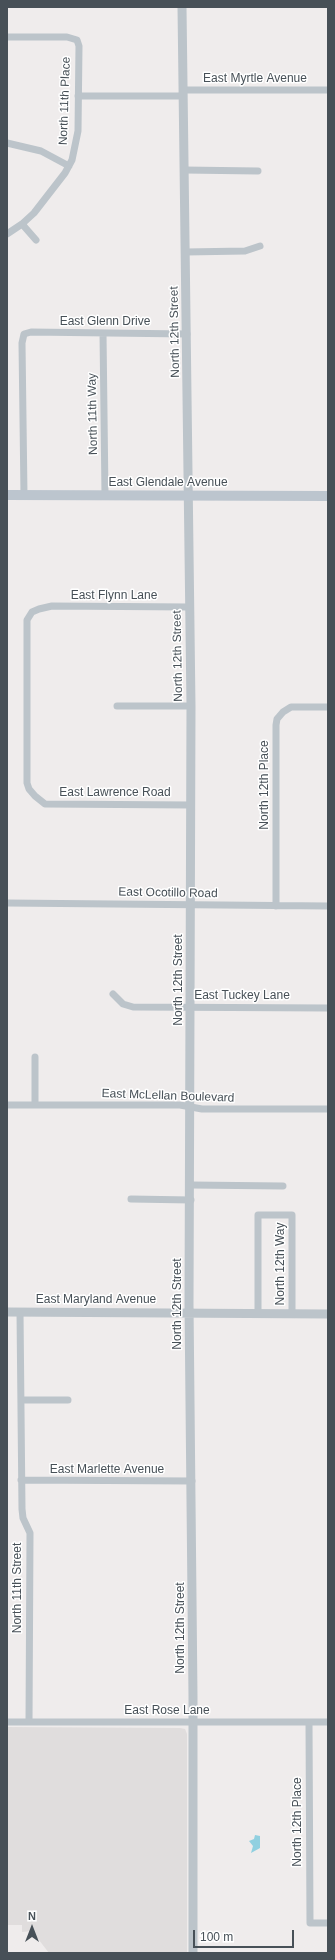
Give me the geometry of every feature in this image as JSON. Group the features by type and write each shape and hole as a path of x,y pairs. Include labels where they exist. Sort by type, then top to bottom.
{"main road":[{"name":"East Glendale Avenue","path":"7,495 328,496"}],"street":[{"name":"North 12th Street","path":"182,7 192,805 190,1313 192,1481 193,1953"},
{"name":"North 11th Place","path":"7,37 68,37 77,40 79,46 78,132 72,160 46,198 22,224 7,234"},
{"name":"East Myrtle Avenue","path":"78,96 328,90"},
{"path":"7,143 41,151 69,166"},
{"path":"184,170 258,171"},
{"path":"22,224 36,240"},
{"path":"186,252 245,251 260,246"},
{"name":"East Glenn Drive","path":"24,495 22,343 24,334 31,332 187,334"},
{"name":"North 11th Way","path":"103,333 105,496"},
{"name":"East Flynn Lane","path":"39,800 29,789 27,783 28,620 32,612 52,606 189,607"},
{"path":"116,706 191,706"},
{"name":"North 12th Place","path":"276,906 276,725 283,712 291,707 328,707"},
{"name":"East Lawrence Road","path":"39,800 45,804 192,805"},
{"name":"East Ocotillo Road","path":"7,903 328,906"},
{"name":"East Tuckey Lane","path":"113,994 123,1004 133,1007 328,1008"},
{"path":"35,1057 35,1105"},
{"name":"East McLellan Boulevard","path":"7,1105 180,1105 202,1109 328,1109"},
{"path":"190,1185 283,1186"},
{"path":"131,1199 190,1200"},
{"name":"North 12th Way","path":"258,1314 258,1215 292,1215 292,1314"},
{"name":"East Maryland Avenue","path":"7,1312 328,1314"},
{"name":"North 11th Street","path":"20,1312 23,1518 30,1533 29,1722"},
{"path":"22,1400 68,1400"},
{"name":"East Marlette Avenue","path":"22,1480 192,1481"},
{"name":"East Rose Lane","path":"7,1722 328,1722"},
{"name":"North 12th Place","path":"309,1722 310,1923 328,1922"}],"shaded area":[{"path":"7,1727 185,1729 187,1734 187,1953 49,1953 32,1931 22,1932 22,1925 7,1925"}],"water":[{"path":"255,1835 260,1836 260,1848 251,1853 253,1846 249,1841 254,1839"}]}
